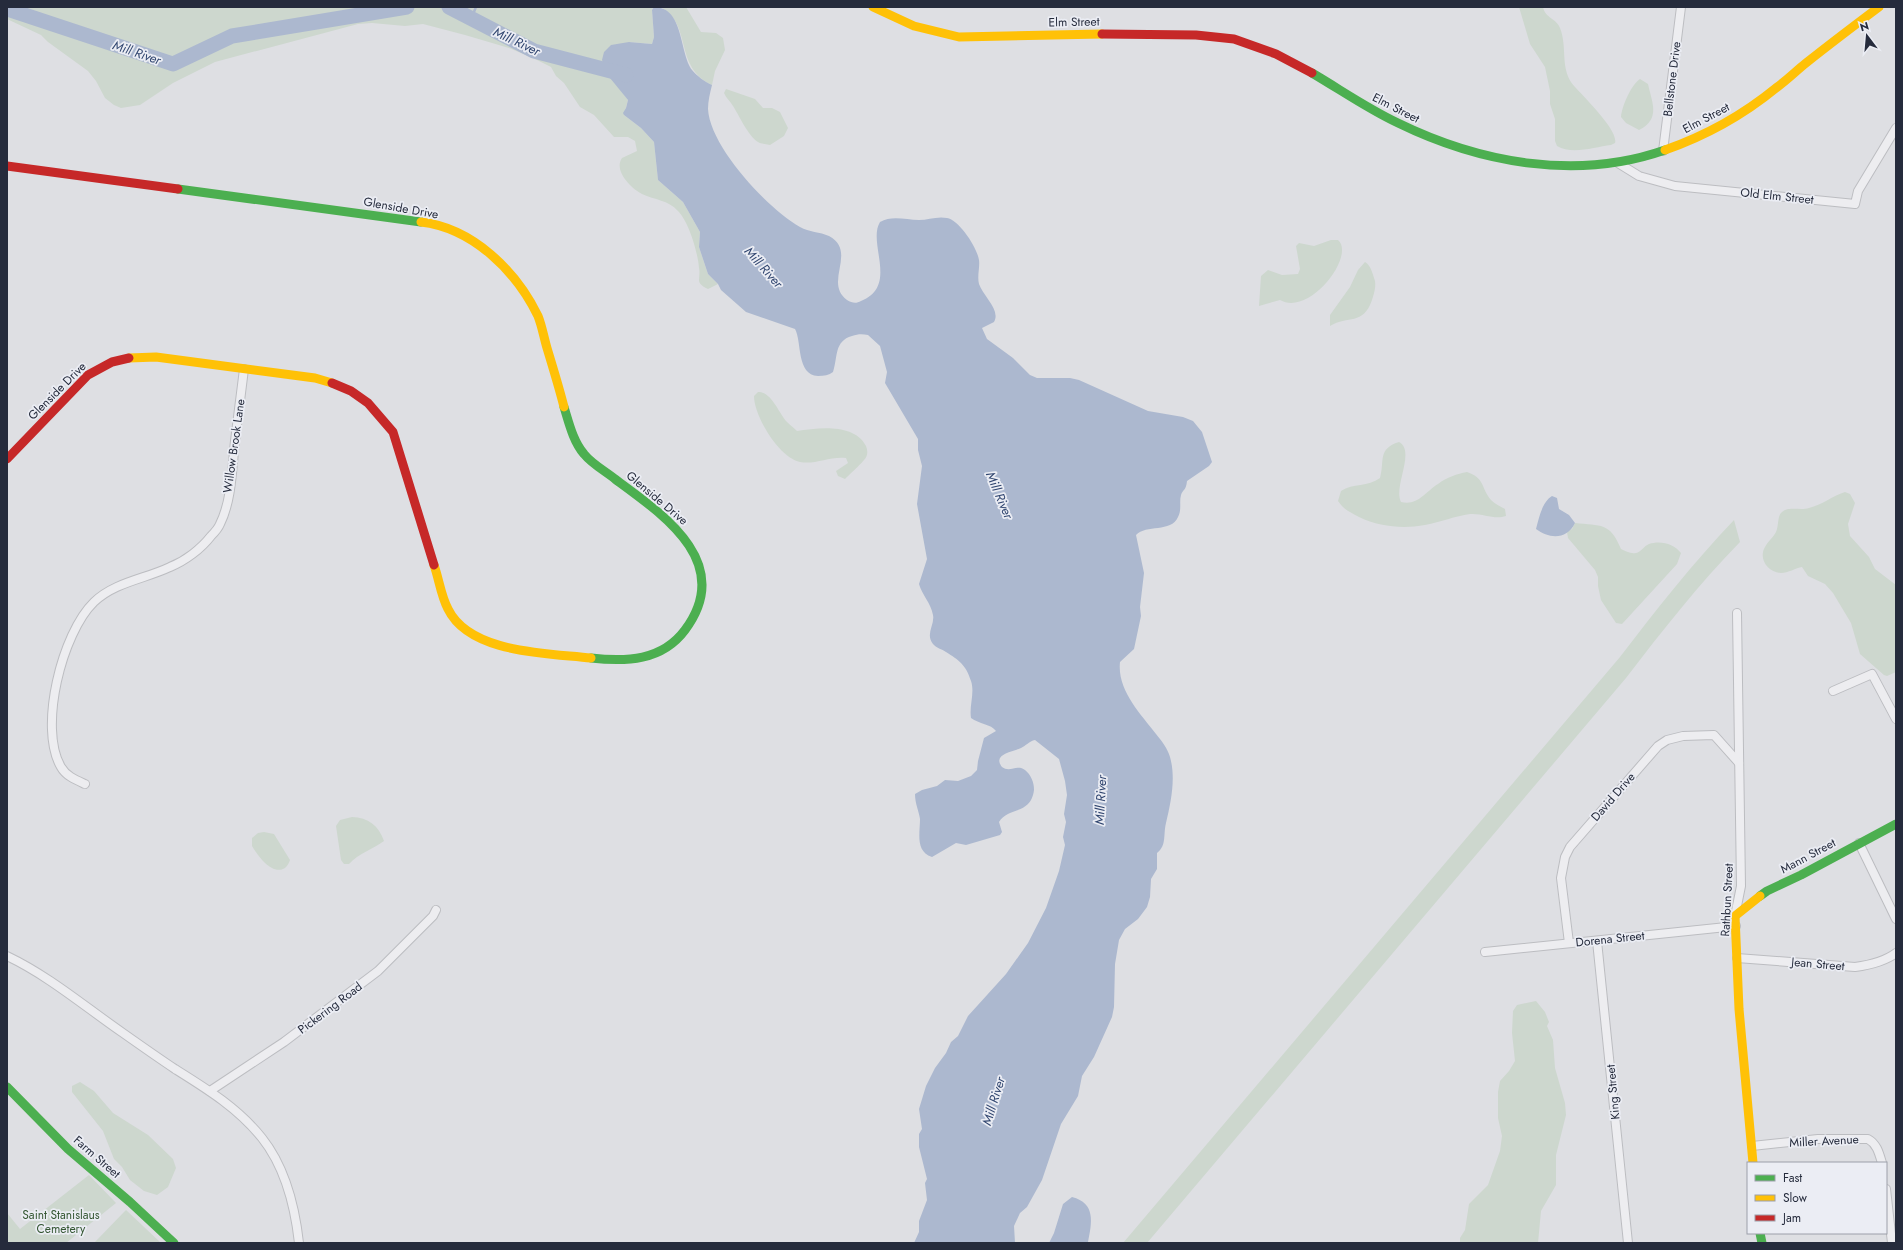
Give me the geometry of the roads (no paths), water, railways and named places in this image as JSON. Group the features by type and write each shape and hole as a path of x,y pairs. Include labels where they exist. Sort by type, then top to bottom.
{"street":[{"name":"Elm Street","path":"873,7 913,26 959,38 1100,34 1206,35 1234,39 1254,45 1287,60 1397,123 1445,144 1504,160 1538,165 1576,166 1618,163 1663,151 1706,134 1774,90 1879,7"},
{"name":"Bellstone Drive","path":"1663,151 1681,7"},
{"name":"Old Elm Street","path":"1618,163 1639,176 1675,186 1855,204 1858,190 1896,128"},
{"name":"Glenside Drive","path":"7,166 425,222 453,231 488,252 507,270 537,316 561,395 569,429 584,454 671,522 692,546 701,566 703,584 700,608 686,630 675,642 650,657 634,660 617,660 516,649 492,644 477,637 460,626 448,610 393,432 381,415 364,398 352,390 336,383 315,378 156,357 130,357 116,359 100,366 88,375 7,460"},
{"name":"Willow Brook Lane","path":"85,784 71,778 61,768 52,738 50,719 54,696 70,639 79,622 94,602 122,584 171,567 203,546 220,525 231,486 244,369"},
{"name":"Rathbun Street","path":"1737,613 1739,662 1741,886 1736,916 1736,926 1741,1042 1753,1162"},
{"path":"1833,691 1872,674 1896,719"},
{"name":"David Drive","path":"1569,943 1561,878 1565,857 1579,836 1649,755 1667,740 1675,737 1714,735 1739,763"},
{"name":"Mann Street","path":"1736,916 1767,891 1896,824"},
{"path":"1859,843 1896,919"},
{"name":"Pickering Road","path":"210,1091 284,1042 378,971 433,916 436,910"},
{"name":"Dorena Street","path":"1485,952 1736,926"},
{"name":"King Street","path":"1597,941 1628,1243"},
{"name":"Jean Street","path":"1738,958 1855,967 1888,959 1896,953"},
{"path":"7,956 51,980 174,1068 229,1105 262,1139 279,1166 290,1198 299,1243"},
{"name":"Farm Street","path":"7,1087 68,1148 174,1243"},
{"name":"Miller Avenue","path":"1752,1146 1818,1139 1868,1139 1873,1142 1877,1148 1882,1162"},
{"path":"1887,1198 1892,1243"}],"water":[{"path":"654,7 664,9 671,14 676,22 688,62 692,70 701,79 712,85 708,109 711,124 719,141 743,176 757,192 787,218 803,229 829,236 837,243 841,250 838,285 841,293 847,300 857,303 872,294 878,285 880,264 877,231 880,222 894,218 919,220 947,218 952,220 967,235 978,255 979,284 993,308 996,317 994,322 982,328 987,339 1013,358 1030,375 1037,378 1070,378 1079,380 1148,411 1183,417 1193,421 1202,432 1212,462 1209,466 1187,481 1186,487 1181,495 1179,514 1175,522 1164,527 1140,532 1136,535 1144,573 1140,607 1141,616 1134,649 1120,662 1120,672 1122,682 1131,701 1168,751 1173,773 1170,807 1165,827 1164,840 1162,847 1157,853 1157,869 1151,879 1150,897 1147,907 1138,919 1125,929 1119,940 1115,964 1114,1007 1112,1017 1094,1057 1082,1076 1078,1096 1061,1124 1042,1180 1027,1207 1020,1213 1014,1226 1015,1243 914,1243 919,1232 919,1221 927,1200 925,1183 927,1179 919,1147 919,1134 922,1129 919,1109 926,1086 951,1042 958,1036 968,1016 1006,974 1028,943 1046,908 1059,871 1065,845 1063,837 1066,822 1064,814 1067,795 1059,759 1035,740 1021,748 1001,756 999,759 1002,767 1005,769 1022,768 1032,779 1034,790 1029,803 1003,817 999,822 1002,832 1000,835 966,845 956,843 932,857 923,850 919,836 920,819 915,794 922,790 937,786 945,780 958,781 971,776 977,770 984,738 996,731 991,727 971,718 972,686 967,671 958,660 936,647 930,637 933,615 919,584 927,559 917,504 922,466 918,450 918,439 885,383 887,372 880,346 868,335 854,335 846,338 842,342 839,346 833,372 822,376 811,374 806,370 803,364 795,329 746,312 721,290 718,284 708,274 699,247 700,232 683,202 658,180 654,142 641,128 624,115 623,113 628,100 610,78 602,60 604,52 611,45 629,42 652,44 654,37 652,10"},
{"path":"1552,496 1557,498 1559,509 1569,515 1575,523 1572,529 1563,535 1546,535 1536,529 1543,506"},
{"path":"1072,1197 1080,1200 1089,1209 1091,1228 1088,1242 1049,1243 1054,1233 1063,1204"}],"waterway":[{"name":"Mill River","path":"7,9 173,64 232,36 407,7"},
{"name":"Mill River","path":"449,7 534,51 626,75"},
{"path":"471,19 476,7"}],"park label":[{"name":"Saint Stanislaus Cemetery","path":"61,1222"}]}
